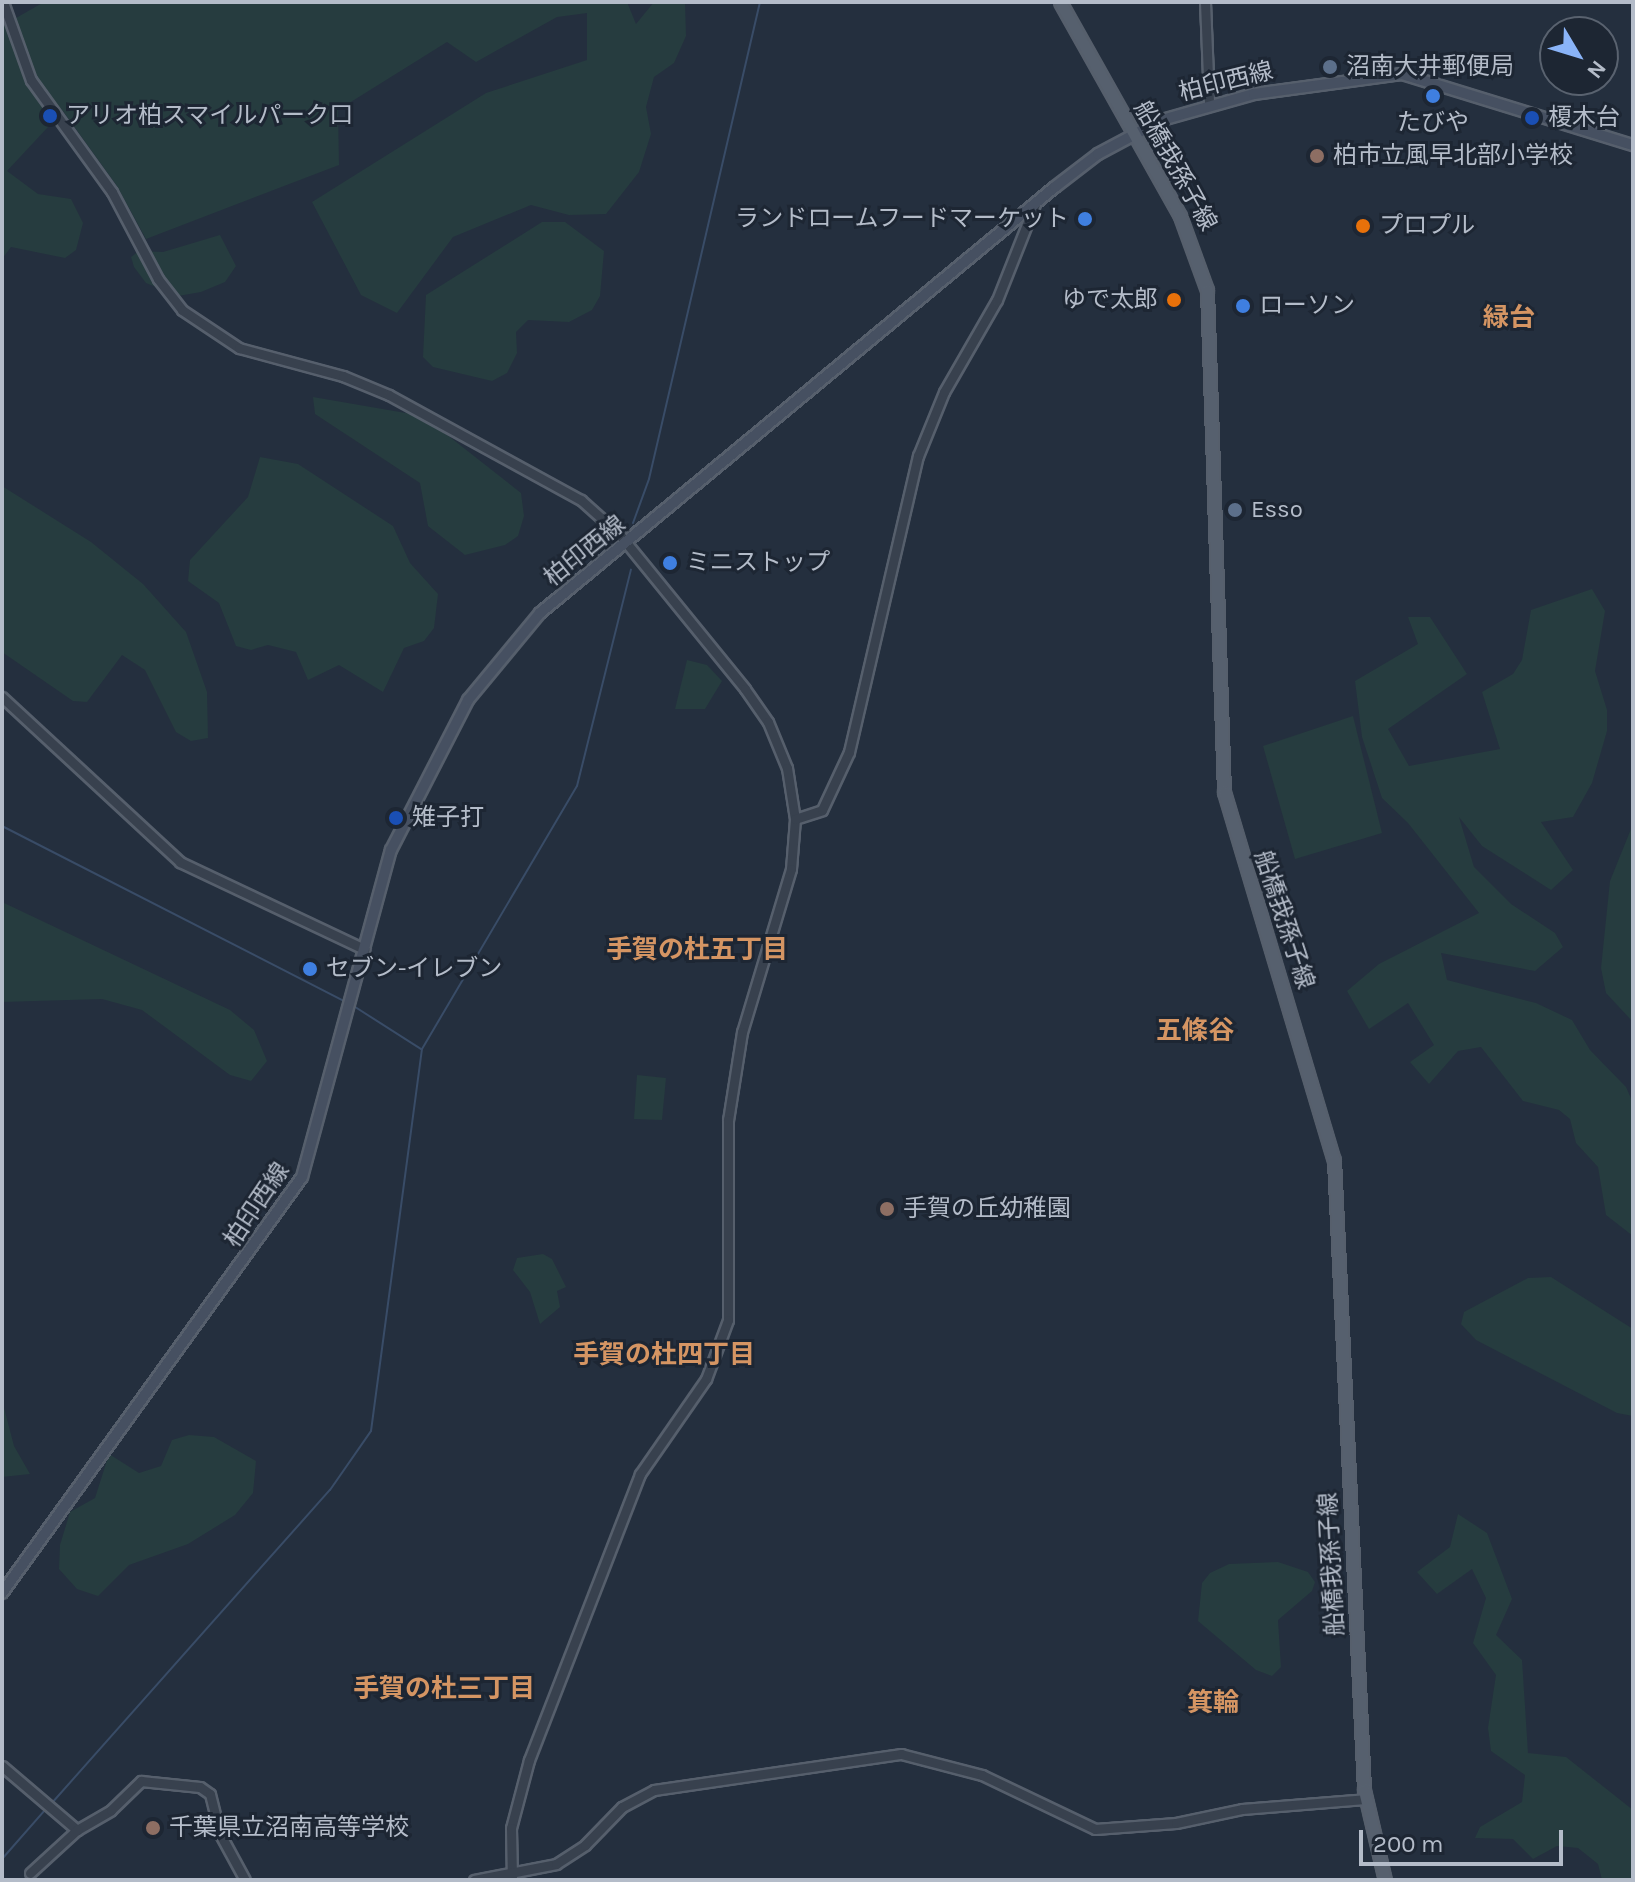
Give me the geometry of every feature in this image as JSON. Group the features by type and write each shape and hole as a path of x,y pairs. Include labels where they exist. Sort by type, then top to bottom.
{"main road":[{"name":"船橋我孫子線","path":"1060,2 1186,229 1207,290 1224,792 1334,1160 1365,1799 1385,1880"},
{"name":"柏印西線","path":"2,1593 298,1184 312,1152 391,850 468,700 526,627 1035,204 1087,162 1133,135 1209,103 1358,76 1414,75 1633,145"}],"street":[{"path":"14,2 3,6 31,80 112,192 170,296 193,320 239,348 343,376 389,395 567,490 626,543 768,722 787,768 795,819 788,878 742,1032 731,1092 728,1320 706,1379 640,1474 521,1781 511,1828 512,1876"},
{"path":"1198,2 1205,30"},
{"path":"1205,2 1209,103"},
{"path":"795,819 822,810 849,752 918,456 944,392 997,300 1035,204"},
{"path":"2,697 180,862 364,949"},
{"path":"474,1880 542,1869 570,1857 622,1807 654,1790 901,1754 982,1775 1095,1829 1365,1799"},
{"path":"2,1766 77,1830"},
{"path":"30,1873 77,1830 111,1810 141,1781 200,1787 210,1794 220,1834 245,1880"}],"green space":[{"path":"44,2 627,2 636,24 654,2 685,2 686,36 674,63 654,77 646,107 651,134 639,172 606,214 569,215 531,205 453,237 397,313 361,295 312,202 486,93 587,60 587,13 557,17 476,62 447,42 338,110 339,165 146,239 117,186 63,111 7,171 38,194 71,199 83,223 76,250 65,258 11,247 2,259 2,26"},
{"path":"542,222 565,222 604,251 600,296 592,310 569,322 528,320 516,332 517,353 507,373 492,381 433,367 423,357 426,295"},
{"path":"220,235 236,266 225,282 201,292 178,296 146,283 134,267 131,257 139,251 163,252"},
{"path":"313,397 423,416 521,493 524,516 518,536 505,545 465,555 428,526 420,483 315,414"},
{"path":"260,457 298,464 393,526 410,563 438,594 434,628 424,641 404,648 383,692 339,665 308,680 296,652 268,645 251,650 236,646 219,603 188,581 190,560 248,497"},
{"path":"2,486 91,542 143,584 186,632 207,692 208,738 191,741 176,732 145,670 122,655 87,702 73,701 2,652"},
{"path":"1592,589 1605,611 1595,671 1607,710 1607,731 1592,783 1573,817 1541,822 1573,870 1551,890 1482,846 1459,817 1474,867 1511,904 1555,933 1563,947 1535,971 1441,953 1447,980 1536,1003 1572,1020 1590,1050 1626,1087 1633,1103 1633,1236 1606,1215 1598,1167 1576,1143 1570,1119 1559,1110 1523,1101 1481,1047 1458,1051 1429,1084 1410,1062 1434,1045 1408,1003 1369,1029 1347,991 1379,964 1479,913 1408,823 1382,798 1362,737 1355,681 1418,644 1408,617 1430,617 1467,674 1388,729 1409,766 1500,749 1482,692 1513,674 1522,660 1531,610"},
{"path":"687,660 707,665 722,681 705,709 675,709"},
{"path":"1353,716 1382,833 1295,859 1263,746"},
{"path":"1633,824 1633,1022 1606,993 1601,968 1610,881"},
{"path":"2,902 230,1010 254,1030 267,1061 251,1081 230,1075 142,1010 102,999 2,1002"},
{"path":"637,1075 666,1078 662,1120 634,1119"},
{"path":"543,1254 552,1259 566,1287 557,1291 560,1307 540,1324 530,1292 513,1270 517,1258"},
{"path":"1551,1277 1633,1329 1633,1416 1617,1413 1476,1340 1461,1324 1464,1312 1528,1278"},
{"path":"2,1400 14,1446 30,1474 2,1477"},
{"path":"189,1435 214,1437 256,1461 253,1493 235,1515 188,1544 129,1565 98,1596 77,1589 59,1569 60,1545 70,1512 95,1498 109,1454 139,1473 161,1466 172,1440"},
{"path":"1458,1514 1487,1533 1512,1599 1496,1635 1522,1660 1528,1753 1566,1757 1633,1810 1633,1880 1602,1880 1598,1864 1578,1848 1557,1846 1533,1859 1513,1839 1475,1838 1480,1827 1522,1802 1525,1775 1491,1751 1488,1728 1496,1675 1473,1643 1486,1598 1472,1569 1437,1594 1417,1572 1450,1547"},
{"path":"1278,1562 1308,1572 1315,1582 1312,1591 1278,1620 1281,1667 1272,1676 1256,1670 1198,1621 1202,1583 1210,1573 1229,1564"}],"waterway":[{"path":"633,523 649,479 760,2"},
{"path":"51,1804 330,1490 371,1431 422,1049 577,786 631,570"},
{"path":"2,826 346,1002"},
{"path":"352,1005 421,1049"},
{"path":"2,1859 46,1809"}],"place":[{"name":"沼南大井郵便局","path":"1330,67"},
{"name":"たびや","path":"1433,96"},
{"name":"アリオ柏スマイルパーク口","path":"50,116"},
{"name":"榎木台","path":"1532,118"},
{"name":"柏市立風早北部小学校","path":"1317,156"},
{"name":"ランドロームフードマーケット","path":"1085,219"},
{"name":"プロプル","path":"1363,226"},
{"name":"ゆで太郎","path":"1174,300"},
{"name":"ローソン","path":"1243,306"},
{"name":"Esso","path":"1235,510"},
{"name":"ミニストップ","path":"670,563"},
{"name":"雉子打","path":"396,818"},
{"name":"セブン-イレブン","path":"310,969"},
{"name":"手賀の丘幼稚園","path":"887,1209"},
{"name":"千葉県立沼南高等学校","path":"153,1828"}],"district":[{"name":"緑台","path":"1509,318"},
{"name":"手賀の杜五丁目","path":"697,950"},
{"name":"五條谷","path":"1195,1031"},
{"name":"手賀の杜四丁目","path":"664,1355"},
{"name":"手賀の杜三丁目","path":"444,1689"},
{"name":"箕輪","path":"1213,1703"}]}
